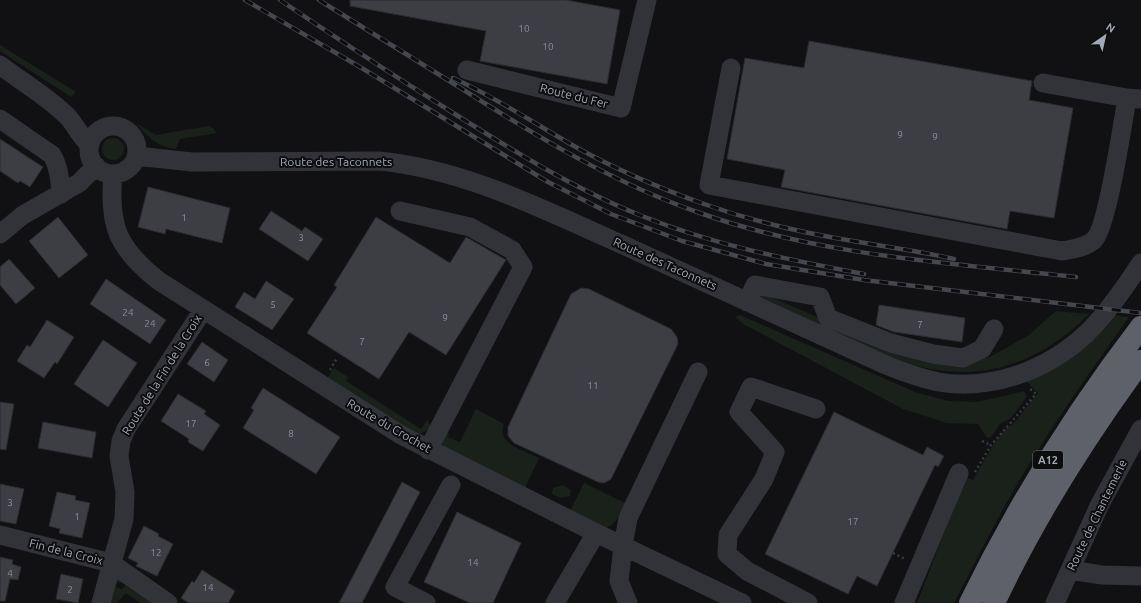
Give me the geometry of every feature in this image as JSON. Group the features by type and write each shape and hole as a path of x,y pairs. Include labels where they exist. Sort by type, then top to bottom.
{"highway":[{"name":"A12","path":"970,603 1015,518 1056,448 1101,381 1141,327"},
{"name":"A12","path":"994,603 1052,494 1095,426 1141,361"}],"street":[{"name":"Route du Fer","path":"467,70 621,108 647,0"},
{"path":"0,65 53,104 72,122 80,135 90,145"},
{"path":"731,68 709,185 1062,252 1079,248 1094,240 1104,220 1134,99 1042,83"},
{"path":"53,104 103,128"},
{"path":"0,119 52,155 60,178 61,194"},
{"path":"0,234 23,215 79,183 105,170 126,170 134,161 136,156 136,144 128,132 114,126 103,128 97,132 90,145 92,160 105,170"},
{"name":"Route des Taconnets","path":"136,156 192,162 379,160 405,163 432,169 459,177 525,202 911,375 938,382 982,382 1022,373 1065,351 1097,321 1113,303 1141,263"},
{"name":"Route du Crochet","path":"105,170 111,210 117,230 127,252 139,265 159,281 401,436 596,534 742,603"},
{"path":"400,211 470,227 512,250 522,267 428,450"},
{"path":"747,302 755,285 820,297 828,318 891,343 933,354 963,358 982,349 994,329"},
{"name":"Route de la Fin de la Croix","path":"101,603 124,519 126,506 119,456 121,440 126,429 203,310"},
{"path":"628,603 619,581 628,518 698,372"},
{"path":"808,603 747,571 727,554 728,535 764,479 775,452 739,412 751,387 816,409"},
{"name":"Route de Chantemerle","path":"1055,603 1108,487 1141,429"},
{"path":"904,603 959,473"},
{"path":"426,603 395,587 451,485"},
{"path":"555,603 596,534"},
{"name":"Fin de la Croix","path":"0,535 111,563 168,603"},
{"path":"1070,570 1102,575 1141,576"}],"path":[{"path":"331,368 337,358"},
{"path":"959,473 972,478 991,445 1004,428 1012,422 1036,394 1025,382"},
{"path":"982,441 991,445"}],"shaded area":[{"path":"0,45 76,92 71,97 0,51"},
{"path":"136,123 156,135 208,126 213,128 217,133 180,139 176,149 158,144"},
{"path":"109,138 117,138 124,145 124,153 117,160 109,160 102,153 102,145"},
{"path":"764,294 884,346 960,363 990,357 1029,335 1056,311 1089,314 1068,333 1046,348 1024,360 1000,367 976,371 951,372 925,368 885,355 759,297"},
{"path":"740,315 915,392 949,401 977,402 1024,391 1027,396 1011,418 1000,424 991,437 987,438 978,424 947,423 903,409 745,325 735,317"},
{"path":"1112,315 1129,317 1062,412 1037,451 1015,487 954,603 917,603 966,477 973,480 993,445 1004,430 1014,423 1038,393 1026,381"},
{"path":"334,368 348,377 346,381 421,429 427,420 431,426 424,432 415,434 326,379"},
{"path":"476,409 504,424 504,437 513,446 539,458 524,490 445,450 442,444 447,432 449,434 448,437 460,442"},
{"path":"584,483 625,503 617,519 611,526 603,528 570,511"},
{"path":"563,485 571,490 570,496 560,498 552,494 553,488"},
{"path":"121,579 157,603 140,603 126,593 117,603 110,603 112,585 121,589 125,587 125,584 118,582 116,584 116,580"}],"building":[{"path":"350,0 566,0 620,10 607,84 480,61 486,31 350,6"},
{"path":"809,41 1032,81 1029,100 1073,108 1054,218 1010,211 1007,229 781,187 785,170 727,159 745,58 804,68"},
{"path":"0,139 43,167 30,187 20,181 18,183 0,171"},
{"path":"148,187 230,208 222,243 166,229 165,234 138,227"},
{"path":"271,211 302,231 305,227 323,239 308,261 259,229"},
{"path":"58,217 88,255 59,278 29,241"},
{"path":"376,217 450,263 466,237 506,260 446,355 409,332 379,379 307,333 337,287 334,285"},
{"path":"9,259 35,288 16,304 0,285 0,267"},
{"path":"106,279 166,320 150,344 90,304"},
{"path":"266,281 294,299 272,330 235,307 244,292 255,299"},
{"path":"581,288 589,289 671,329 677,337 678,344 611,479 604,483 598,482 514,443 508,436 508,427 571,294"},
{"path":"879,305 965,318 962,342 894,332 876,325"},
{"path":"47,320 74,337 57,364 55,362 44,378 17,361 27,345 30,347"},
{"path":"103,340 137,363 108,407 74,384"},
{"path":"202,342 228,360 214,382 187,364"},
{"path":"263,388 340,437 316,474 243,428 254,410 251,408"},
{"path":"178,394 206,411 204,414 220,425 203,451 188,442 189,439 161,421"},
{"path":"0,402 14,404 6,450 0,449"},
{"path":"834,412 923,455 927,447 944,456 938,467 935,465 877,586 857,576 848,594 765,554"},
{"path":"43,422 96,432 92,458 38,448"},
{"path":"402,482 420,492 362,603 339,603"},
{"path":"0,484 24,489 16,524 0,521"},
{"path":"57,492 76,496 75,500 90,503 82,538 59,533 60,529 49,526"},
{"path":"457,512 521,543 493,603 470,603 424,582"},
{"path":"144,526 173,544 157,576 136,566 138,563 128,558"},
{"path":"0,557 13,560 12,564 21,567 18,580 10,579 5,601 0,601"},
{"path":"202,570 235,591 228,603 189,603 181,598 192,581 194,583"},
{"path":"61,574 83,579 78,603 56,599"}],"railway":[{"path":"245,0 360,67 548,182 611,214 682,241 766,264 864,280 1141,313"},
{"path":"280,0 450,111 544,168 592,194 642,216 724,243 752,251 864,274"},
{"path":"319,0 517,123 576,157 636,188 700,213 746,228 839,248 934,262 1076,277"},
{"path":"453,78 469,85 605,163 654,185 704,204 740,216 797,230 954,259"}]}
